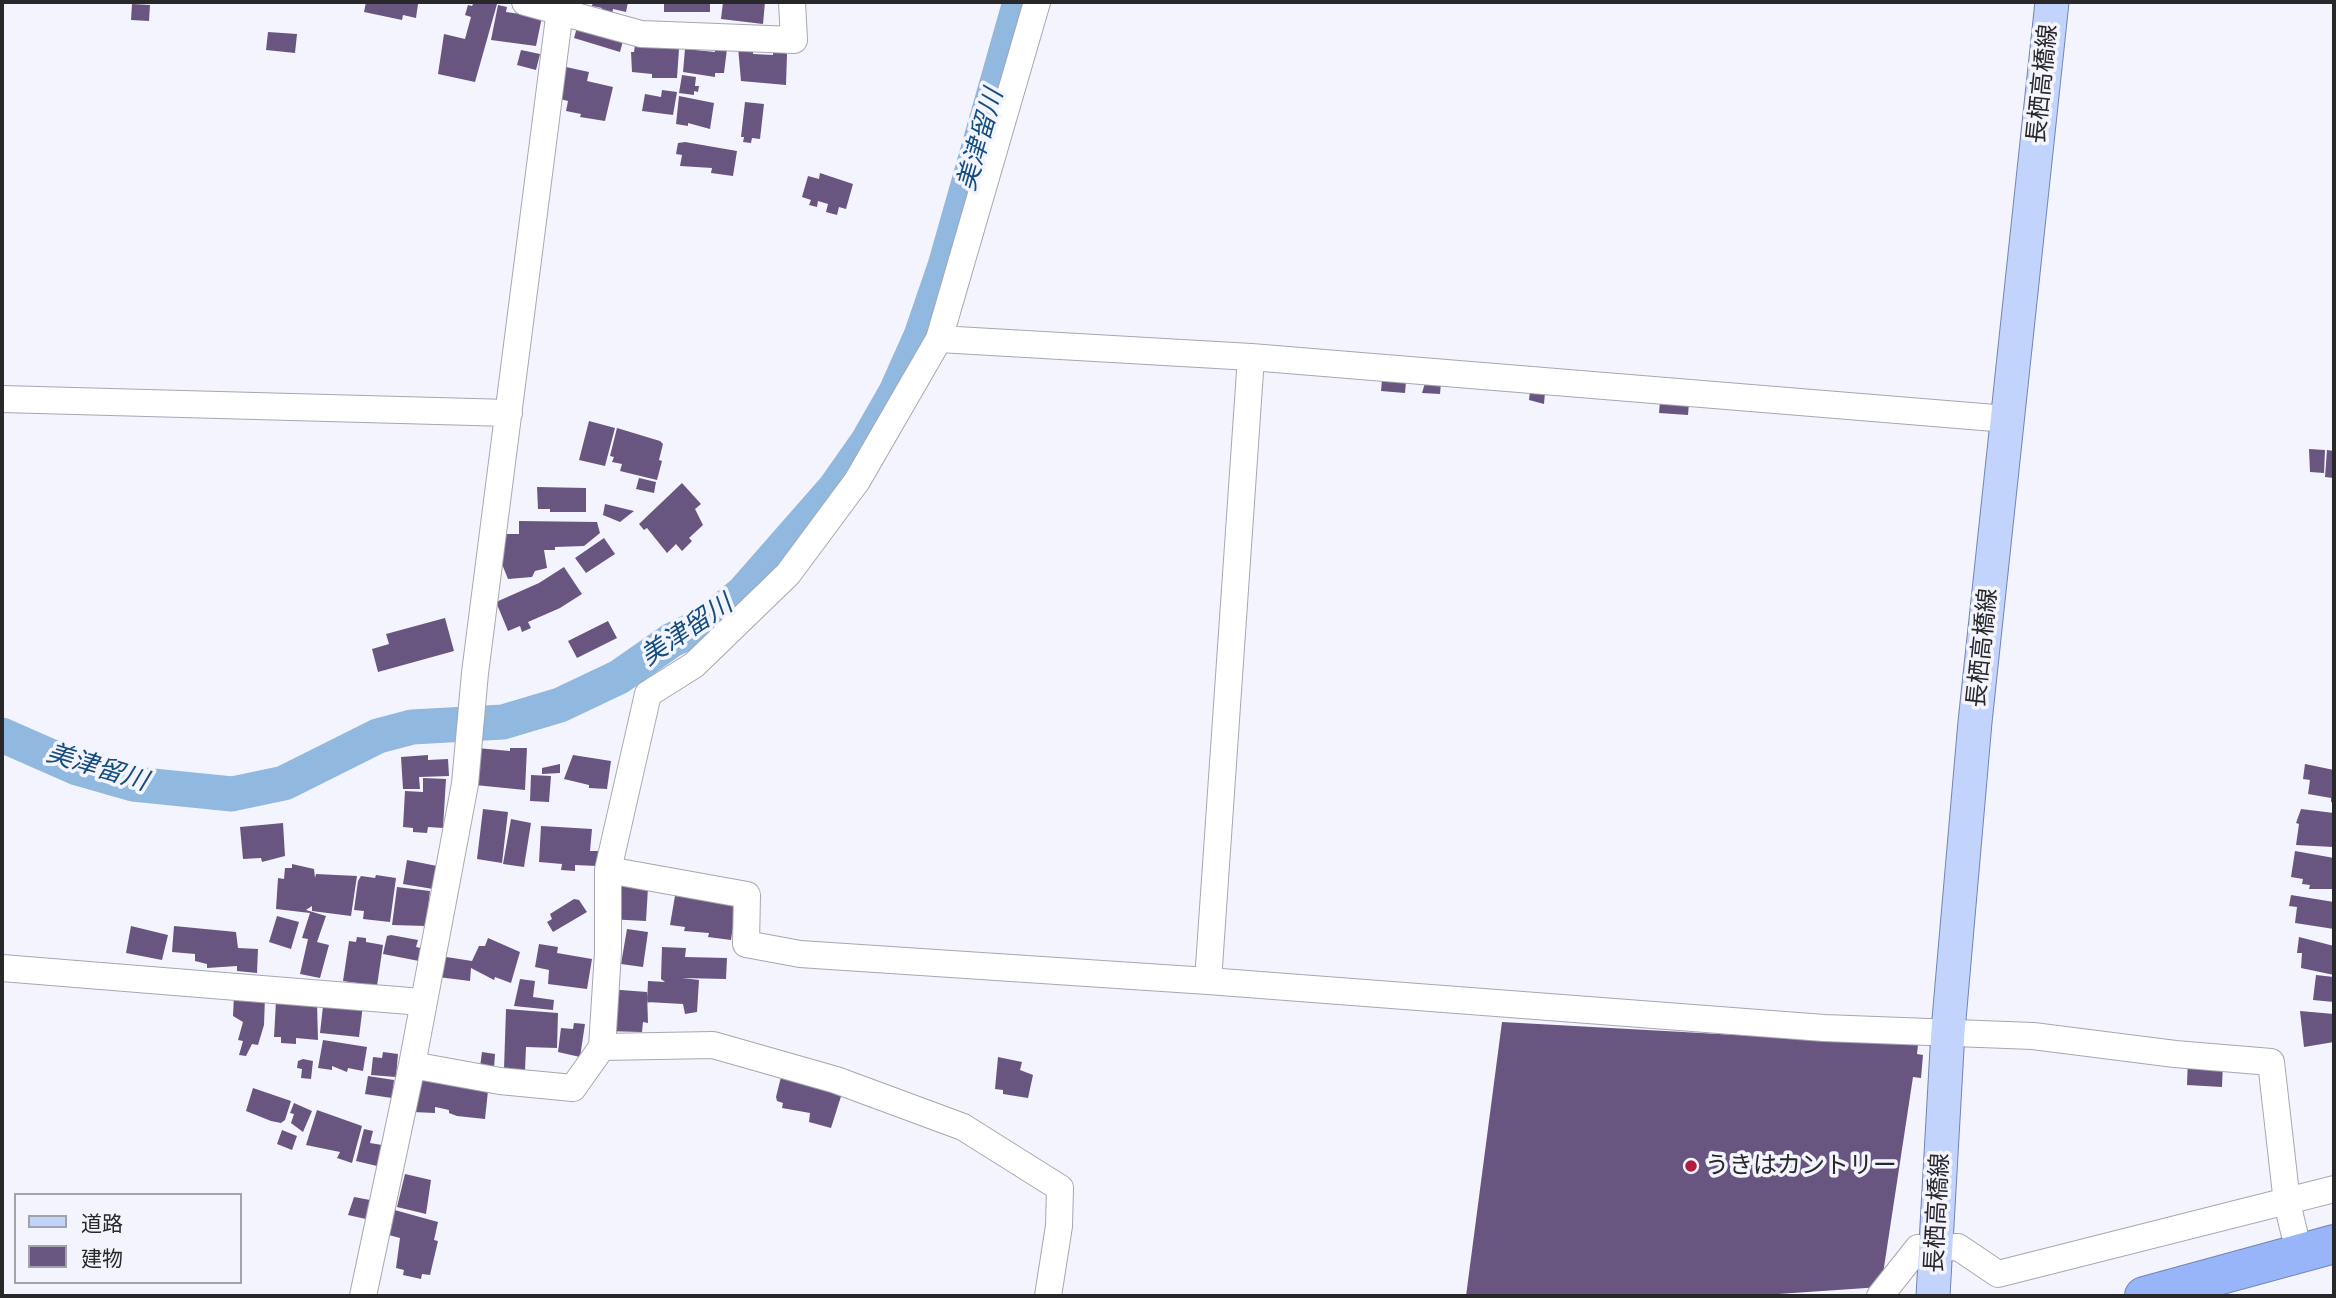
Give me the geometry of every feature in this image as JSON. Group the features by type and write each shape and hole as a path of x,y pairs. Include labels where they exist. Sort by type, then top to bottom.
{"highway":[{"path":"2144,1296 2317,1248"}],"main road":[{"name":"長栖高橋線","path":"1934,1296 1948,1031 1975,722 2052,2"}],"street":[{"path":"525,2 561,6 641,34 794,40 792,2"},
{"path":"412,1065 500,1081 573,1088 602,1047 608,952 608,870 648,694 694,665 788,574 857,481 939,339 1037,2"},
{"path":"363,1296 412,1065 465,784 475,673 561,6"},
{"path":"939,339 1251,357 2007,419"},
{"path":"1208,981 1251,357"},
{"path":"2,399 509,413"},
{"path":"608,870 747,895 746,944 814,955 1208,981 1824,1028 2034,1036 2175,1054 2271,1062 2287,1203 2317,1248"},
{"path":"2,968 422,1002"},
{"path":"602,1047 713,1045 836,1080 963,1126 1060,1188 1059,1226 1048,1296"},
{"path":"1880,1296 1918,1248 1958,1247 1998,1274 2334,1189"}],"building":[{"path":"366,2 418,4 416,18 403,15 402,20 364,12"},
{"path":"474,2 497,4 475,82 438,74 444,34 465,39 471,17 465,15 468,5 472,6"},
{"path":"593,2 628,2 626,12 613,9 612,16 600,14 602,8 592,6"},
{"path":"664,2 710,2 710,12 664,12"},
{"path":"723,2 765,2 763,24 721,19"},
{"path":"132,4 150,5 149,21 131,20"},
{"path":"498,5 507,7 506,12 542,17 536,46 491,40"},
{"path":"578,24 624,37 620,52 574,38"},
{"path":"268,32 297,34 295,53 266,50"},
{"path":"635,45 679,49 677,78 652,78 652,74 632,72 631,52 634,52"},
{"path":"738,47 753,48 753,54 773,55 773,49 787,54 786,85 741,81"},
{"path":"715,48 727,49 724,73 715,73 715,77 683,72 685,49 715,52"},
{"path":"521,50 540,54 536,70 517,65"},
{"path":"566,67 589,72 587,81 613,87 605,121 580,117 581,114 566,111 568,101 560,99"},
{"path":"682,75 696,77 695,86 699,86 698,92 694,91 694,95 679,93"},
{"path":"662,90 677,92 673,115 642,111 645,94 661,97"},
{"path":"679,96 714,103 710,129 688,123 688,126 676,124"},
{"path":"745,102 764,104 760,139 752,138 751,143 743,142 744,137 741,137"},
{"path":"678,143 737,151 733,176 711,173 712,168 680,166 682,155 676,154"},
{"path":"820,173 853,184 846,209 839,207 837,215 826,212 828,204 818,201 817,207 809,205 811,200 802,197 808,176 819,179"},
{"path":"1382,380 1406,382 1405,393 1381,391"},
{"path":"1425,383 1441,383 1440,394 1422,393"},
{"path":"1530,391 1545,392 1544,404 1529,400"},
{"path":"1660,401 1689,403 1688,415 1659,413"},
{"path":"589,421 615,428 605,466 579,460"},
{"path":"617,428 663,444 657,480 620,471 622,464 612,462 614,457 610,456"},
{"path":"2309,449 2325,450 2324,473 2310,472"},
{"path":"2327,450 2334,451 2334,478 2325,477"},
{"path":"639,478 656,482 654,493 636,489"},
{"path":"682,483 701,504 695,509 703,525 689,538 692,541 682,551 676,544 667,553 647,528 644,530 639,524"},
{"path":"537,487 586,488 586,512 550,512 550,509 538,509"},
{"path":"605,504 634,511 620,522 603,515"},
{"path":"519,521 597,522 600,533 584,546 544,550 547,568 535,571 532,577 508,579 502,564 503,543 505,534 519,534"},
{"path":"604,538 615,554 586,573 575,558"},
{"path":"564,567 582,594 560,608 528,622 531,628 522,632 520,626 508,631 496,602 539,583"},
{"path":"445,618 454,651 378,672 372,649 389,644 386,634"},
{"path":"608,621 617,638 577,658 568,641"},
{"path":"477,748 510,751 510,748 527,748 525,790 475,785"},
{"path":"428,755 428,760 448,759 449,776 419,777 420,789 403,789 401,757"},
{"path":"573,755 611,761 607,789 589,788 589,785 564,779"},
{"path":"560,764 560,773 542,774 542,768"},
{"path":"2305,764 2334,770 2334,803 2331,798 2308,794 2310,780 2303,779"},
{"path":"531,775 551,776 549,802 530,801"},
{"path":"423,778 446,779 443,828 428,827 427,833 413,832 413,828 403,827 405,791 423,792"},
{"path":"483,809 508,812 502,863 477,859"},
{"path":"2301,809 2334,813 2333,847 2296,845 2299,824 2296,823"},
{"path":"511,819 531,823 524,867 503,864"},
{"path":"283,823 285,856 262,862 261,858 243,859 240,827"},
{"path":"541,826 592,829 590,851 598,851 597,866 575,865 575,871 561,870 562,864 539,862"},
{"path":"2295,851 2334,858 2334,889 2309,889 2310,885 2302,884 2303,879 2291,877"},
{"path":"407,860 437,866 433,889 403,884"},
{"path":"292,864 314,869 315,878 316,874 357,876 351,916 312,911 312,906 306,910 326,916 317,942 329,945 320,978 300,974 308,939 302,938 310,913 276,909 278,878 284,879 285,868 292,868"},
{"path":"376,875 396,878 390,922 363,919 364,911 354,910 361,876 375,878"},
{"path":"609,884 648,888 646,921 607,919"},
{"path":"397,887 430,891 426,926 392,925"},
{"path":"676,890 736,906 731,940 708,937 709,933 684,931 685,927 670,925"},
{"path":"2291,895 2334,902 2334,929 2295,923 2297,907 2289,906"},
{"path":"574,899 579,900 587,912 553,932 547,922 552,919 550,914"},
{"path":"277,916 299,922 291,949 269,942"},
{"path":"131,926 168,935 162,960 126,953"},
{"path":"174,926 236,932 238,948 258,949 257,973 237,971 237,966 207,968 207,964 195,961 195,954 172,952"},
{"path":"627,929 648,932 643,967 621,964"},
{"path":"387,936 418,940 416,947 421,948 419,961 383,954"},
{"path":"357,937 366,938 366,942 383,945 377,986 343,981 349,941 356,942"},
{"path":"2299,937 2334,946 2334,975 2301,968 2302,953 2297,953"},
{"path":"488,938 520,952 511,983 495,977 494,980 471,968 470,981 438,977 440,956 472,961 479,946 485,946"},
{"path":"539,944 558,947 557,953 592,959 587,989 548,984 549,970 535,967"},
{"path":"662,947 686,948 685,957 727,958 726,979 682,978 699,980 697,1012 685,1014 683,1004 647,1002 648,981 665,982 661,979"},
{"path":"2316,975 2334,977 2334,1002 2313,1000"},
{"path":"520,979 535,981 533,997 554,1000 553,1010 514,1006"},
{"path":"608,989 647,992 648,1023 643,1022 642,1032 604,1031"},
{"path":"234,995 265,997 264,1025 258,1045 252,1044 246,1056 239,1055 243,1041 238,1040 243,1022 233,1016"},
{"path":"324,997 363,1005 359,1037 320,1033"},
{"path":"276,1001 317,1003 318,1040 296,1038 296,1044 281,1043 281,1037 274,1037"},
{"path":"506,1009 558,1013 557,1048 526,1047 525,1070 504,1069"},
{"path":"2300,1011 2334,1014 2334,1042 2304,1047"},
{"name":"うきはカントリー","path":"1502,1022 1918,1045 1917,1054 1923,1055 1921,1078 1913,1077 1881,1287 1749,1296 1466,1296"},
{"path":"574,1023 585,1024 580,1057 558,1052 561,1028 573,1029"},
{"path":"323,1040 367,1047 363,1071 348,1068 347,1072 332,1066 332,1070 318,1068"},
{"path":"383,1052 398,1054 396,1077 371,1075 373,1057 382,1058"},
{"path":"482,1052 495,1054 494,1068 480,1067"},
{"path":"998,1057 1022,1062 1020,1070 1033,1075 1028,1098 1003,1094 1003,1090 995,1089"},
{"path":"2188,1058 2223,1060 2222,1087 2187,1085"},
{"path":"298,1061 313,1061 311,1079 301,1078 302,1069 297,1068"},
{"path":"782,1073 843,1090 831,1128 809,1122 810,1113 782,1108 783,1103 777,1101 776,1097"},
{"path":"368,1076 394,1080 392,1098 365,1094"},
{"path":"416,1078 488,1091 485,1119 457,1116 449,1113 449,1110 435,1107 435,1113 413,1112"},
{"path":"253,1088 291,1101 285,1120 281,1123 271,1121 246,1111"},
{"path":"294,1103 312,1111 303,1132 291,1123 294,1114 290,1113"},
{"path":"317,1110 362,1126 352,1163 337,1158 340,1152 306,1145"},
{"path":"364,1129 373,1131 370,1143 382,1145 377,1166 356,1161"},
{"path":"282,1130 297,1136 292,1150 277,1144"},
{"path":"405,1174 431,1180 426,1214 397,1207"},
{"path":"354,1197 370,1200 366,1219 348,1215"},
{"path":"391,1209 438,1222 434,1240 438,1241 430,1275 422,1274 421,1279 403,1275 404,1270 396,1268 400,1238 385,1234"}],"waterway":[{"name":"美津留川","path":"2,735 77,768 133,784 232,794 284,783 378,736 412,727 503,722 560,705 619,677 672,640 707,623 743,593 835,488 868,441 896,392 921,336 945,266 1020,2"}],"place":[{"name":"うきはカントリー","path":"1691,1166"}]}
